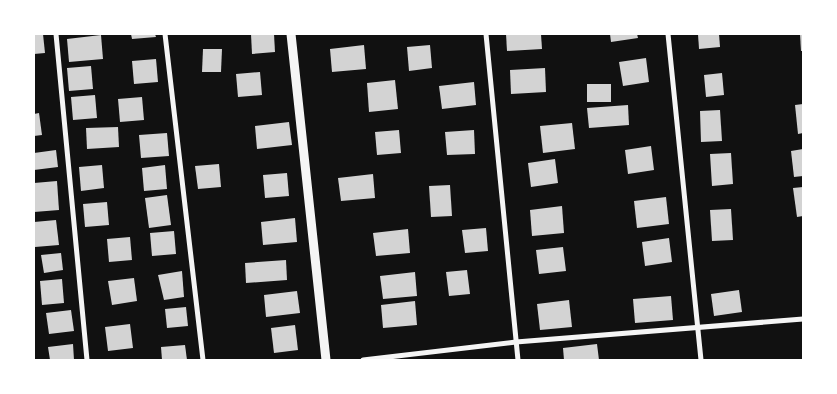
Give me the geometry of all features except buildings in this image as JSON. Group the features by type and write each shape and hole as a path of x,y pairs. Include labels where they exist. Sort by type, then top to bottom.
{"street":[{"path":"56,34 87,360"},
{"path":"165,34 203,360"},
{"path":"291,34 326,360"},
{"path":"486,34 518,360"},
{"path":"668,34 701,360"},
{"path":"363,360 516,342 803,319"}]}
